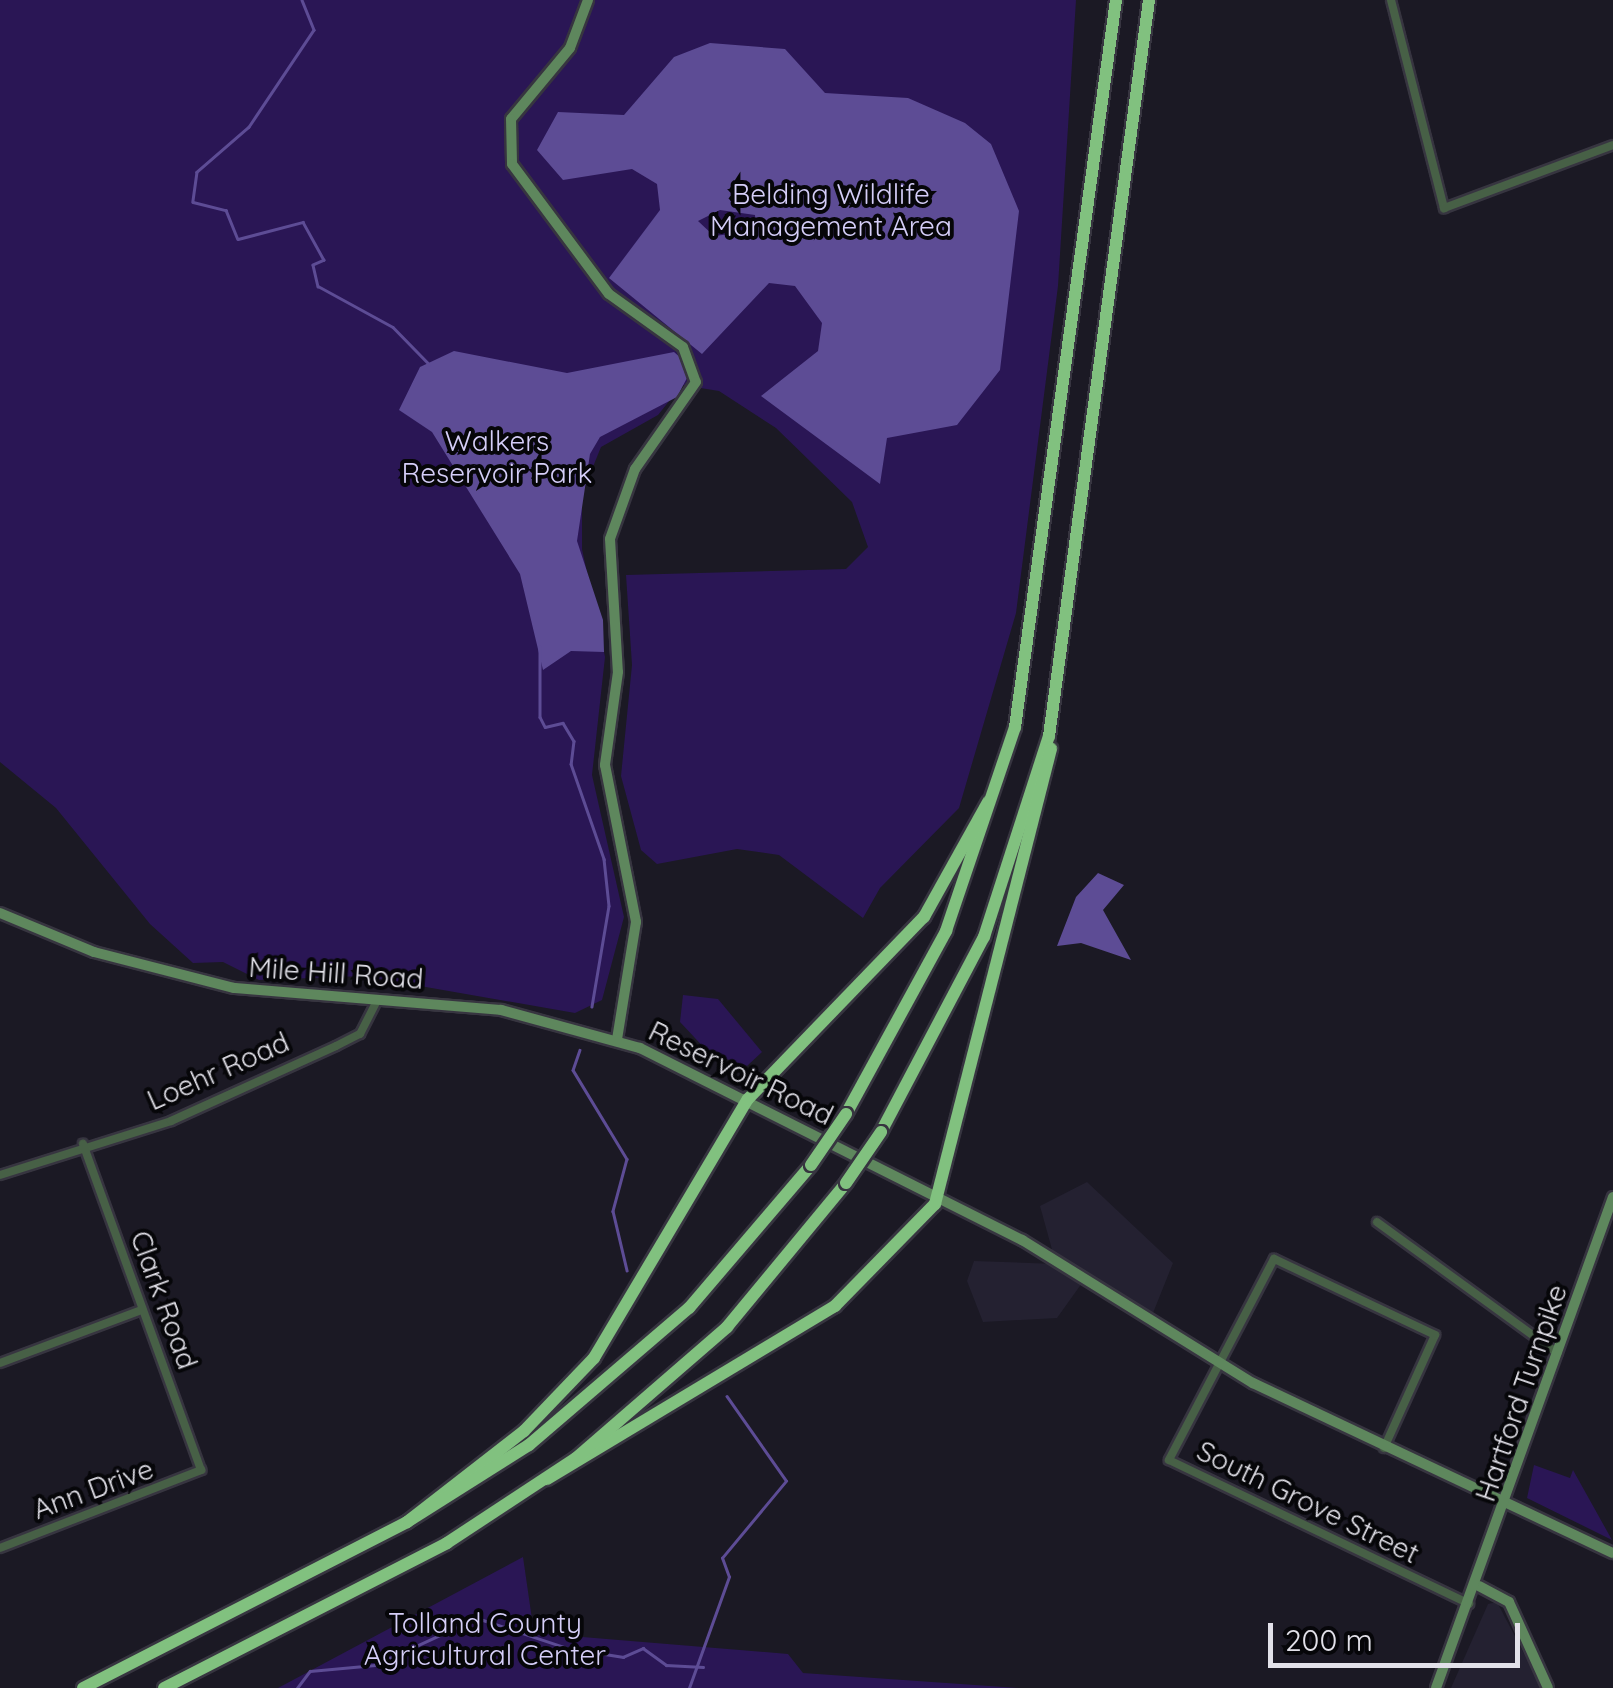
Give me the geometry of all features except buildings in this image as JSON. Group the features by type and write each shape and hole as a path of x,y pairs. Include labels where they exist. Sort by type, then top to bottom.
{"highway":[{"path":"83,1688 406,1522 529,1445 634,1360 811,1164 846,1114 940,944 997,792 1037,616 1116,0"},
{"path":"164,1688 426,1554 835,1306 939,1197 1048,780 1049,736 1150,0"},
{"path":"547,1478 714,1339 846,1182 880,1132 984,937 1049,736"},
{"path":"406,1522 524,1431 594,1358 748,1099 924,917 997,792"}],"main road":[{"name":"Reservoir Road","path":"588,0 570,48 511,119 512,164 609,294 683,347 696,382 636,469 610,539 618,672 605,765 636,922 617,1039 748,1099 939,1197 1216,1363 1384,1448 1613,1553"},
{"name":"Mile Hill Road","path":"0,913 94,952 234,988 501,1010 617,1039"},
{"name":"Hartford Turnpike","path":"1436,1688 1479,1586 1613,1196"},
{"path":"1479,1586 1509,1602 1548,1688"}],"street":[{"path":"1391,0 1444,208 1613,145"},
{"name":"Loehr Road","path":"0,1175 83,1144 171,1121 336,1046 360,1034 376,1001"},
{"name":"Clark Road","path":"83,1144 200,1470"},
{"path":"1377,1222 1557,1353"},
{"name":"South Grove Street","path":"1384,1448 1437,1342 1428,1328 1274,1258 1216,1363 1169,1460 1470,1604"},
{"path":"0,1363 142,1310"},
{"name":"Ann Drive","path":"0,1548 200,1470"}],"shaded area":[{"path":"710,43 785,49 825,93 908,98 965,123 991,144 1019,211 1000,370 957,425 887,438 880,484 761,396 818,351 822,323 795,286 769,283 702,354 609,278 660,210 657,184 632,169 563,180 537,150 558,112 624,115 674,57","holes":["720,210 755,215 756,231 714,236 698,221"]},
{"path":"454,351 567,373 674,352 682,359 687,378 677,397 600,437 590,454 577,541 603,620 604,652 571,651 543,670 520,574 432,432 399,410 420,367"},
{"path":"1098,873 1124,885 1103,910 1131,960 1081,943 1057,946 1076,897"},
{"path":"1087,1182 1173,1263 1153,1313 1087,1276 1057,1318 983,1322 967,1281 974,1261 1056,1264 1040,1206"},
{"path":"1497,1602 1542,1688 1451,1688 1488,1604"}],"green space":[{"path":"0,0 1076,0 1058,286 1016,613 959,808 880,888 863,918 779,855 737,849 657,864 641,850 621,776 632,665 626,575 846,569 868,547 852,502 776,428 719,391 682,385 658,415 601,447 582,494 582,549 605,657 592,775 624,917 602,1000 575,1013 363,976 259,980 223,962 193,963 150,924 56,808 0,762"},
{"path":"683,995 718,999 762,1052 747,1066 709,1053 680,1022"},
{"path":"1534,1465 1570,1478 1573,1470 1612,1540 1527,1498"},
{"name":"Tolland County Agricultural Center","path":"523,1557 534,1633 788,1654 803,1673 1019,1688 278,1688"}],"waterway":[{"path":"302,0 314,30 249,127 197,172 193,202 226,210 238,239 303,222 324,260 313,265 318,286 393,327 429,364"},
{"path":"540,646 540,717 545,727 563,723 574,741 571,764 604,859 609,906 592,1007"},
{"path":"580,1050 573,1070 627,1159 613,1211 627,1270"},
{"path":"689,1688 729,1577 722,1558 786,1481 727,1397"},
{"path":"297,1688 310,1671 375,1665 477,1618 567,1648 623,1657 643,1648 666,1665 703,1667"}],"park label":[{"name":"Belding Wildlife Management Area","path":"831,210"},
{"name":"Walkers Reservoir Park","path":"497,457"}]}
